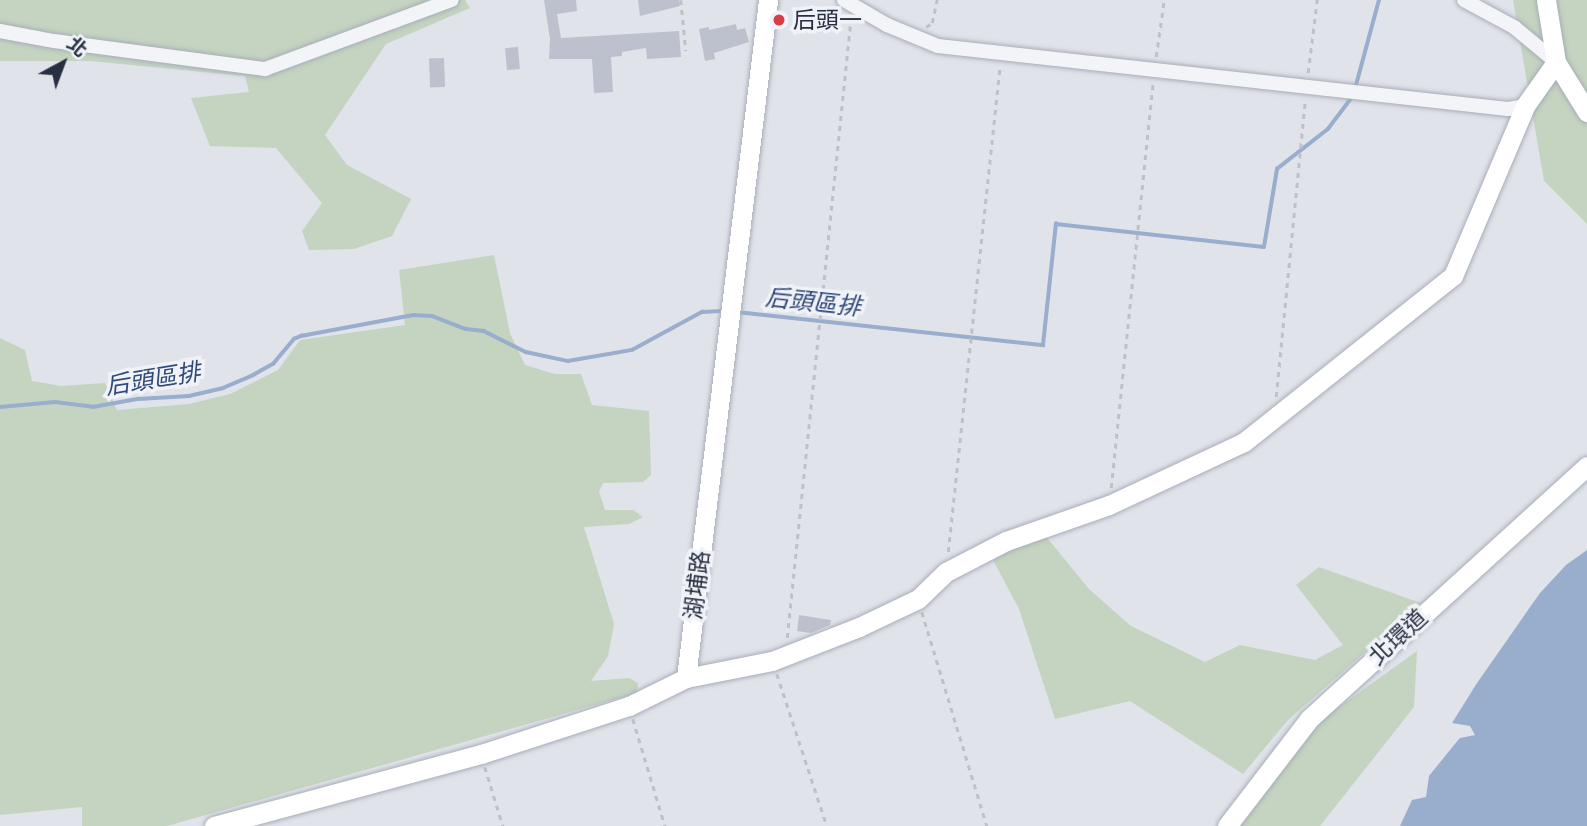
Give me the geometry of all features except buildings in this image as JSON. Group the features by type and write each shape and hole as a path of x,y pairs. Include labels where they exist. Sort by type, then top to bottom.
{"street":[{"path":"0,31 54,41 265,69 452,0"},
{"name":"湖埔路","path":"686,678 768,0"},
{"path":"1464,0 1514,27 1556,62 1587,112"},
{"path":"214,826 481,754 629,706 686,678 779,658 859,627 918,599 946,572 1006,541 1109,505 1244,442 1453,276 1525,106 1556,62 1546,0"},
{"path":"848,2 887,25 937,46 1508,109 1525,106"},
{"name":"北環道","path":"1227,826 1309,719 1587,466"}],"path":[{"path":"681,0 687,51"},
{"path":"915,36 932,23 937,0"},
{"path":"1109,505 1164,0"},
{"path":"827,826 779,658 821,325 848,2"},
{"path":"946,572 974,330 1001,54"},
{"path":"1274,419 1300,145"},
{"path":"918,599 987,826"},
{"path":"629,706 665,826"},
{"path":"481,754 503,826"}],"green space":[{"path":"0,0 465,0 470,8 386,44 325,135 347,165 411,199 392,236 354,249 309,250 302,231 322,203 276,148 210,146 191,98 249,92 245,76 90,61 0,61"},
{"path":"1513,0 1587,0 1587,224 1544,181"},
{"path":"494,255 510,333 525,365 555,374 581,374 592,405 649,411 651,475 643,482 603,483 599,492 605,510 633,510 643,517 629,524 584,527 614,624 608,656 591,681 629,678 638,683 637,693 167,826 82,826 82,807 0,815 0,338 25,350 32,381 61,386 105,383 117,410 189,404 230,394 278,370 300,340 405,325 399,270"},
{"path":"1044,534 1089,589 1131,626 1205,662 1240,645 1315,660 1343,645 1296,585 1319,567 1421,603 1288,720 1243,774 1130,701 1055,719 1019,609 993,560"},
{"path":"1417,651 1414,707 1320,826 1237,826 1318,722"}],"water":[{"path":"1587,550 1587,826 1400,826 1412,800 1426,797 1429,776 1454,745 1460,738 1475,735 1470,726 1452,723 1477,683 1540,593 1566,565"}],"waterway":[{"name":"后頭區排","path":"1355,89 1379,0"},
{"name":"后頭區排","path":"737,312 1043,345 1056,224 1264,247 1277,169 1328,129 1353,96"},
{"name":"后頭區排","path":"0,407 55,402 93,407 138,399 189,396 223,388 253,375 273,364 294,339 301,336 413,315 432,316 466,329 484,331 526,352 568,361 632,350 702,312 723,311"}],"place":[{"name":"后頭一","path":"779,20"}]}
